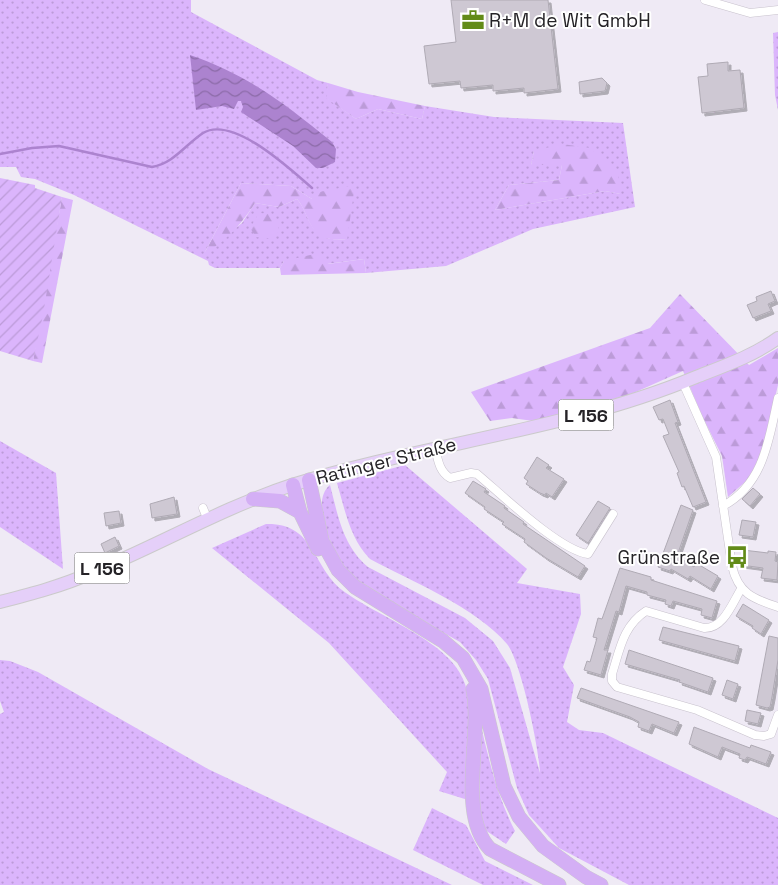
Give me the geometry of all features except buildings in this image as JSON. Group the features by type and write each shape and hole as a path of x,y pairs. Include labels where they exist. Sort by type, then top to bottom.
{"highway":[{"path":"309,480 322,541 338,570 355,587 443,641 463,658 481,689 504,786 519,817 543,846 586,877 601,885"},
{"path":"293,485 300,512 323,557 345,585 435,642 453,655 463,667 471,682 475,697 474,812 486,846 559,885"},
{"path":"253,499 280,501 300,512"}],"main road":[{"name":"Ratinger Straße","path":"0,602 50,588 117,562 205,513 309,480 435,448 592,414 636,401 753,354 778,338"}],"street":[{"path":"705,0 750,13 778,10"},
{"path":"683,383 716,457 733,573 740,589 753,599 778,607"},
{"path":"723,506 733,501 750,482 764,459 778,398"},
{"path":"435,448 438,462 450,478 471,473 477,474 534,522 577,552 588,554 613,514"},
{"path":"740,589 720,623 713,628 646,611 637,617 629,625 612,674 612,681 617,687 697,710 755,735 764,736 771,734 778,715"}],"green space":[{"path":"0,0 191,0 191,12 317,80 328,83 327,98 356,119 378,109 422,119 425,106 494,117 623,123 635,207 533,229 446,266 366,273 364,259 327,264 284,261 280,268 215,268 209,265 208,261 74,195 35,179 21,177 16,167 0,167","holes":["534,151 621,194 605,191 495,210 509,185 559,180 562,165 531,165","241,183 291,186 312,199 346,240 327,238 317,233 297,199 279,207 255,203 242,223 205,252"]},
{"path":"778,32 778,110 775,95 773,33"},
{"path":"328,83 358,92 425,106 422,119 378,109 356,119 326,98"},
{"path":"562,144 590,148 618,174 621,194 605,191 495,210 509,185 559,180 562,165 531,165 534,151"},
{"path":"0,178 35,185 35,188 62,197 43,315 33,361 0,351"},
{"path":"241,183 291,186 312,199 320,192 355,185 347,240 327,239 317,234 297,199 279,207 255,203 233,232 204,254"},
{"path":"62,197 73,200 42,363 33,361"},
{"path":"259,213 272,214 280,223 275,239 256,237 250,228"},
{"path":"319,253 328,264 364,259 366,273 281,275 280,268 284,261"},
{"path":"680,294 749,365 778,348 778,385 760,461 745,482 728,497 722,456 683,371 611,403 533,421 512,418 490,421 471,392 650,328"},
{"path":"0,441 56,473 63,569 0,527"},
{"path":"405,465 527,569 517,583 580,594 581,614 563,667 574,685 567,722 579,730 603,733 778,818 778,885 629,885 559,848 529,815 517,788 488,679 476,660 460,642 358,585 343,565 328,536 322,506 324,494 330,485 347,540 368,567 465,618 493,641 510,668 540,773 533,726 523,686 518,668 507,644 494,631 461,607 370,559 353,533 337,483"},
{"path":"266,524 282,526 304,538 332,580 342,590 427,641 455,665 468,692 472,723 468,800 439,791 447,772 329,643 212,548"},
{"path":"0,660 10,661 38,672 208,769 452,885 0,885 0,714 4,712 0,701"},
{"path":"480,722 498,791 515,831 506,844 485,830 480,812"},
{"path":"432,808 466,825 485,861 533,885 483,885 413,850"}],"water":[{"path":"190,55 248,81 298,115 332,142 336,149 335,162 323,168 316,168 293,146 241,112 243,107 241,101 238,101 234,109 222,106 196,110"}],"waterway":[{"path":"0,154 32,148 59,146 152,167 167,162 203,133 215,129 230,131 245,137 276,158 312,188"}],"place":[{"name":"R+M de Wit GmbH","path":"473,20"},
{"name":"Grünstraße","path":"737,557"}]}
